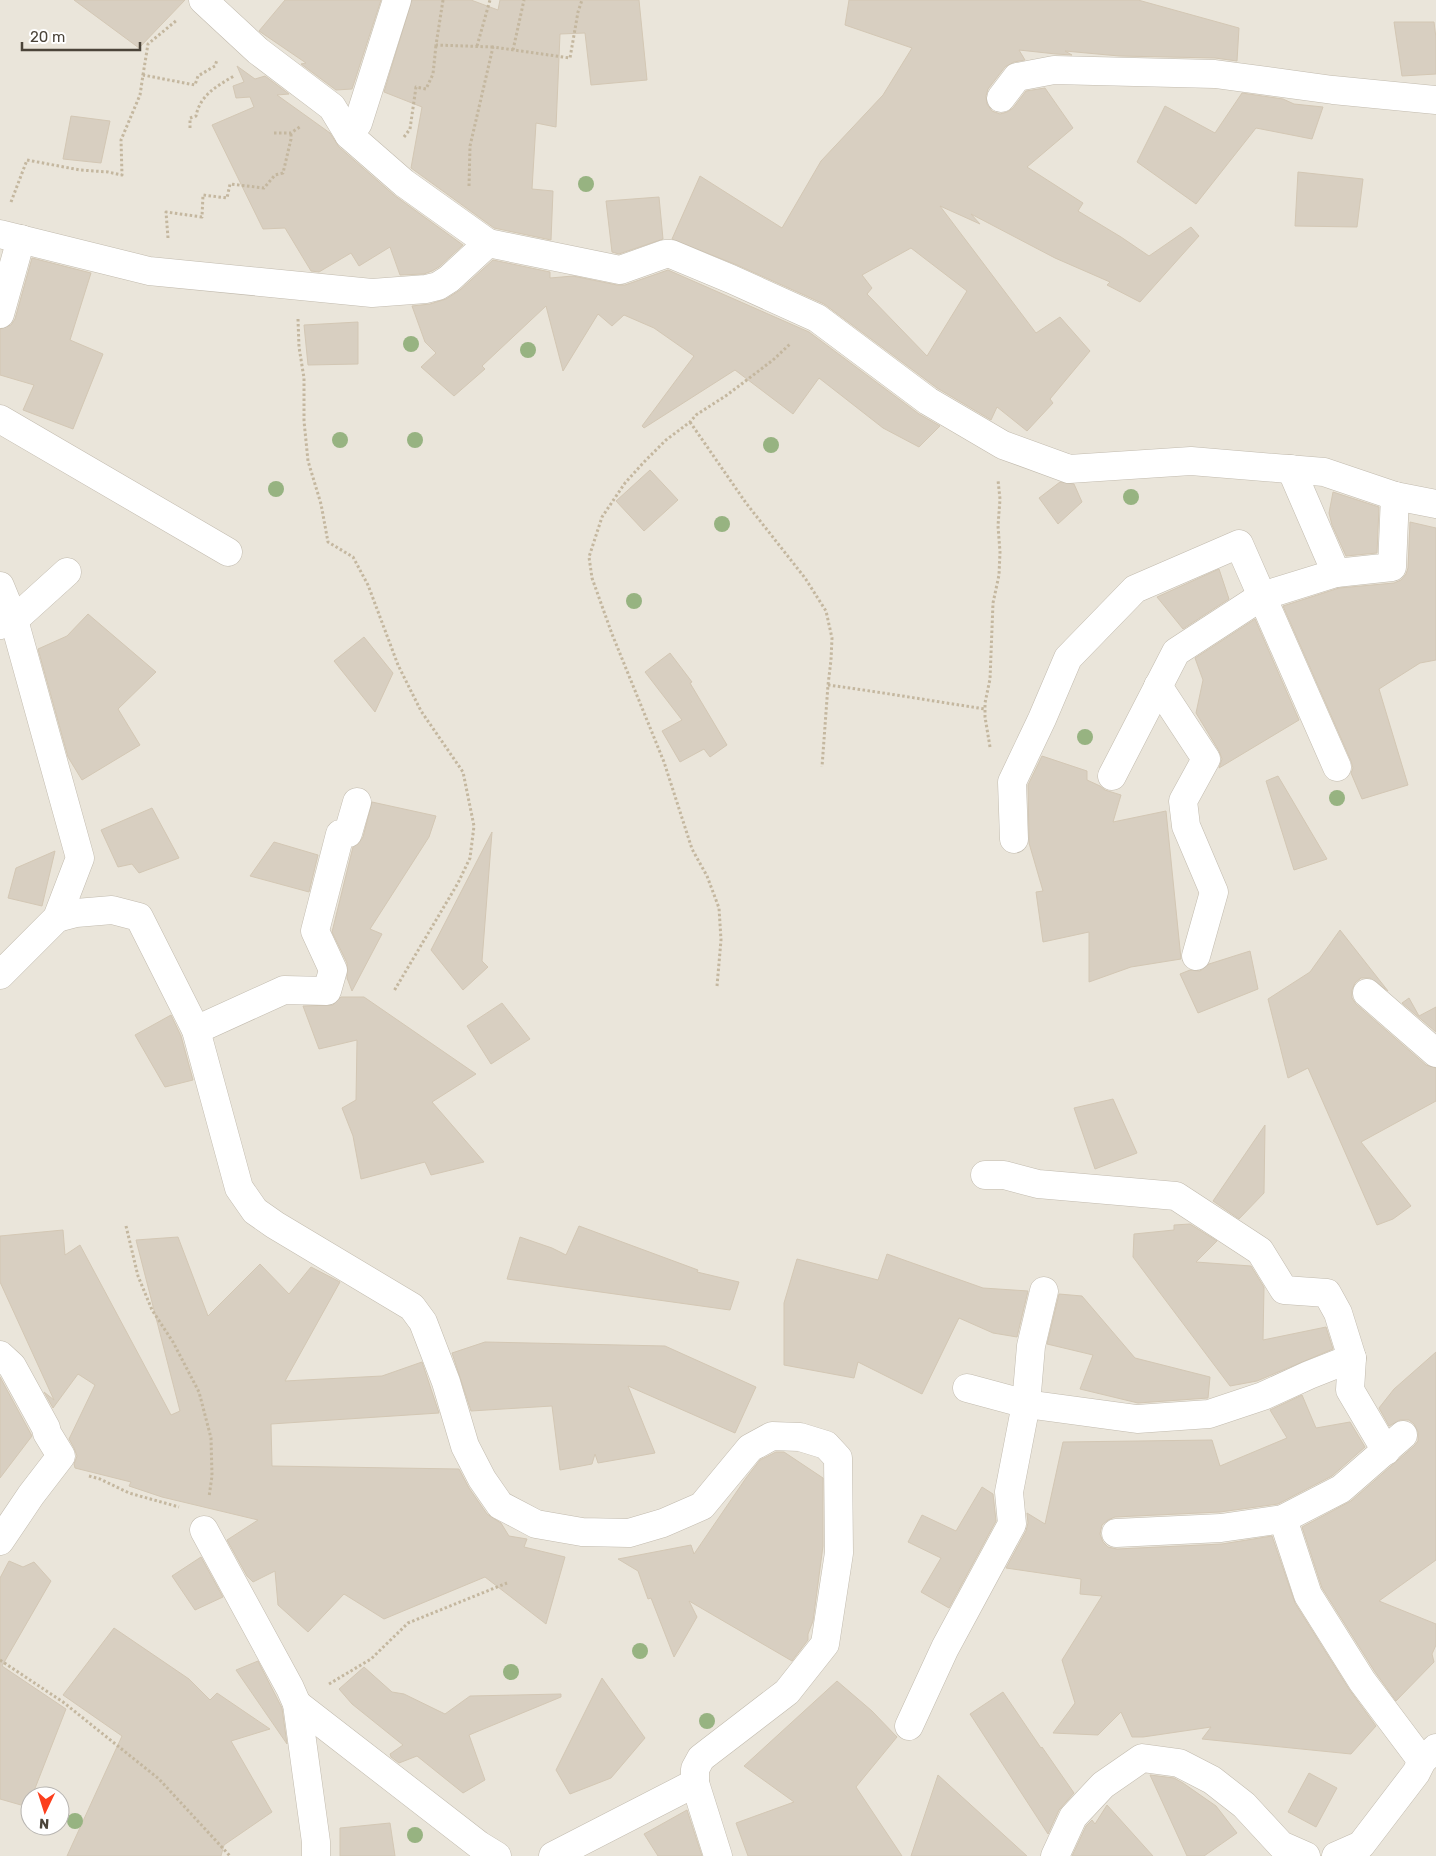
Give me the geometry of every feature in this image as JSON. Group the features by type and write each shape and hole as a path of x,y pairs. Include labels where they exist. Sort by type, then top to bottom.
{"street":[{"path":"203,0 258,51 332,107 349,135 404,183 478,236 620,270 671,254 731,278 817,318 928,401 1003,445 1068,469 1191,461 1324,472 1395,496 1436,504"},
{"path":"349,135 358,123 397,0"},
{"path":"1001,98 1017,77 1054,70 1215,74 1333,90 1436,100"},
{"path":"0,314 8,236 149,271 372,293 426,289 438,286 449,279 478,236"},
{"path":"0,419 228,552"},
{"path":"1290,469 1336,573"},
{"path":"1112,776 1176,652 1262,596 1336,573 1392,567 1395,496"},
{"path":"1014,839 1012,782 1068,658 1135,589 1239,544 1337,767"},
{"path":"7,623 67,572"},
{"path":"0,586 7,623 80,858 57,918 0,976"},
{"path":"1158,686 1206,759 1183,800 1186,826 1214,892 1196,956"},
{"path":"196,1030 284,990 327,991 333,970 315,931 340,834 348,833 357,802"},
{"path":"57,918 76,913 112,910 139,917 196,1030 239,1188 255,1211 275,1226 412,1307 423,1322 446,1382 465,1446 482,1479 500,1505 536,1524 582,1532 629,1533 664,1523 702,1506 750,1448 772,1436 800,1437 826,1445 838,1458 839,1553 825,1644 787,1692 702,1758 695,1769 694,1782 718,1856"},
{"path":"1367,993 1436,1053"},
{"path":"985,1175 1004,1175 1038,1184 1176,1196 1260,1251 1284,1290 1327,1293 1338,1313 1352,1358 1350,1390 1395,1443 1341,1489 1283,1519 1221,1528 1116,1533"},
{"path":"909,1726 945,1648 1012,1524 1009,1492 1026,1404 1031,1346 1044,1291"},
{"path":"0,1355 12,1366 46,1428 46,1433 61,1456 31,1495 0,1541"},
{"path":"967,1388 1026,1404 1137,1418 1209,1414 1263,1396 1352,1358"},
{"path":"1283,1519 1308,1595 1362,1682 1429,1754 1361,1846 1336,1856"},
{"path":"204,1530 297,1704 316,1842 316,1856"},
{"path":"297,1704 478,1845 497,1856"},
{"path":"1055,1856 1073,1817 1103,1785 1142,1758 1179,1763 1212,1780 1244,1805 1281,1845 1295,1854"},
{"path":"552,1856 694,1782"}],"path":[{"path":"382,164 410,129 416,87 426,88 433,74 443,0"},
{"path":"478,46 490,0"},
{"path":"513,50 524,0"},
{"path":"436,45 493,47 570,58 582,0"},
{"path":"8,236 12,201 27,160 80,170 122,174 121,140 140,95 148,44 178,19"},
{"path":"143,75 195,85 198,76 215,66 219,54 237,31"},
{"path":"478,236 470,146 493,47"},
{"path":"190,128 190,118 196,116 198,107 211,90 242,71 258,51"},
{"path":"149,271 160,239 168,238 166,212 202,217 203,195 227,198 230,184 264,188 275,175 284,173 291,133"},
{"path":"296,286 298,347 304,378 304,421 308,461 321,504 328,542 353,558 368,585 398,665 421,711 463,772 474,826 470,858 458,883 394,991"},
{"path":"717,986 721,940 719,908 707,876 692,849 664,762 612,634 592,578 589,557 602,517 625,483 666,440 690,422 696,415 727,395 773,360 817,318"},
{"path":"690,422 746,502 805,578 826,612 832,638 822,767"},
{"path":"990,748 985,709 990,678 992,603 999,575 998,526 1000,499 998,482 1003,445"},
{"path":"828,686 858,688 985,709"},
{"path":"126,1226 138,1276 152,1310 173,1342 199,1392 204,1410 211,1438 212,1476 204,1530"},
{"path":"61,1456 71,1473 100,1479 129,1493 191,1510 204,1530"},
{"path":"297,1704 370,1659 408,1622 507,1583"},
{"path":"0,1660 63,1702 152,1773 230,1856"}],"shaded area":[{"path":"0,0 1436,0 1436,1856 0,1856"}],"building":[{"path":"74,0 185,0 139,48"},
{"path":"285,0 381,0 352,89 336,90 301,64 306,63 259,31"},
{"path":"412,0 471,0 498,10 500,0 639,0 647,80 591,85 585,33 560,34 556,127 536,123 532,189 553,191 551,240 494,228 411,168 422,107 384,92"},
{"path":"849,0 1138,0 1239,28 1237,61 1215,58 1119,56 1065,51 1072,55 1019,50 1025,60 1014,62 1005,67 988,89 986,96 987,104 992,111 1000,114 1013,108 1026,91 1045,88 1073,128 1027,167 1083,203 1078,211 1149,256 1191,227 1199,236 1140,302 1107,285 1110,282 1055,258 971,214 980,224 940,206 1036,333 1060,317 1090,351 1050,399 1053,403 1027,431 997,407 991,420 937,388 824,304 737,265 672,239 700,176 782,228 821,161 883,95 912,48 845,25","holes":["911,248 967,291 927,356 867,294 872,288 862,275"]},
{"path":"1394,22 1434,22 1436,74 1402,76"},
{"path":"237,66 255,79 265,76 289,94 277,95 330,133 339,147 394,195 463,245 439,267 424,274 400,275 390,247 359,266 351,253 319,272 311,271 285,228 263,229 212,125 254,107 250,97 236,98 233,86 244,82"},
{"path":"1242,93 1283,99 1294,104 1323,107 1312,139 1256,128 1196,204 1137,162 1165,106 1215,133"},
{"path":"71,116 110,121 101,163 63,159"},
{"path":"1298,172 1363,179 1357,227 1295,226"},
{"path":"659,197 663,239 619,254 612,252 606,201"},
{"path":"32,258 91,273 70,340 103,354 73,429 23,410 34,385 0,375 0,329 11,325 15,319"},
{"path":"493,260 550,272 550,278 573,276 617,285 625,285 668,270 809,332 919,414 940,426 919,447 883,428 819,378 793,414 735,370 644,428 642,426 694,356 654,328 624,315 612,326 598,314 563,371 546,306 482,366 485,369 454,396 421,367 436,353 425,342 412,306 430,304 446,299 460,290"},
{"path":"358,322 358,364 308,365 304,325"},
{"path":"650,470 678,500 644,531 616,501"},
{"path":"1060,482 1074,484 1082,502 1058,524 1039,498"},
{"path":"1333,492 1379,507 1377,553 1346,556 1332,525 1329,513"},
{"path":"1410,522 1436,528 1436,660 1420,663 1379,689 1408,785 1362,799 1351,773 1353,768 1351,761 1283,606 1339,588 1394,583 1401,580 1408,568"},
{"path":"1219,569 1229,599 1183,629 1157,597"},
{"path":"88,614 156,672 118,709 140,745 82,780 68,757 38,649 67,636"},
{"path":"1255,619 1299,720 1219,768 1222,759 1219,751 1196,713 1203,680 1195,658"},
{"path":"364,637 393,673 375,712 334,661"},
{"path":"670,653 692,682 690,683 727,745 710,757 704,749 680,762 662,731 682,720 645,672"},
{"path":"1042,756 1087,771 1087,780 1105,790 1121,795 1113,822 1166,811 1181,959 1131,967 1089,982 1089,932 1043,942 1036,892 1043,891 1029,843 1028,785"},
{"path":"1278,776 1327,859 1294,870 1266,781"},
{"path":"372,802 436,816 429,837 370,929 382,934 352,991 347,978 347,963 332,932 353,847 363,837"},
{"path":"152,808 179,858 139,873 132,864 118,867 101,830"},
{"path":"492,832 482,961 488,967 463,990 431,950"},
{"path":"274,842 318,855 309,892 250,876"},
{"path":"55,851 42,906 8,898 16,868"},
{"path":"1340,930 1388,991 1370,978 1361,978 1355,983 1352,990 1352,998 1356,1004 1426,1065 1436,1068 1436,1101 1361,1142 1411,1206 1393,1219 1377,1225 1308,1068 1288,1078 1268,999 1310,972"},
{"path":"1250,951 1258,989 1198,1013 1180,974 1190,970 1200,971 1209,964"},
{"path":"341,997 364,997 476,1074 432,1102 484,1162 431,1175 425,1162 361,1179 353,1136 342,1108 356,1100 357,1040 319,1049 303,1006 333,1005"},
{"path":"1409,998 1419,1016 1436,1007 1436,1032 1402,1003"},
{"path":"502,1003 530,1039 491,1064 467,1026"},
{"path":"171,1015 181,1036 193,1080 165,1087 135,1035"},
{"path":"1113,1099 1137,1153 1095,1169 1074,1108"},
{"path":"1265,1125 1264,1193 1239,1219 1213,1201"},
{"path":"1190,1224 1217,1241 1196,1262 1251,1266 1264,1287 1263,1340 1326,1327 1333,1349 1257,1381 1230,1386 1133,1257 1134,1234 1174,1230 1174,1225"},
{"path":"579,1226 698,1270 697,1272 739,1282 730,1310 507,1279 520,1237 566,1255"},
{"path":"63,1230 65,1255 80,1245 171,1415 180,1411 136,1240 178,1237 208,1316 260,1264 289,1294 311,1267 340,1282 285,1381 382,1376 422,1362 439,1413 271,1424 272,1466 459,1469 469,1488 487,1514 501,1523 509,1536 527,1539 524,1547 565,1557 546,1624 485,1577 384,1619 344,1594 308,1632 278,1605 275,1571 253,1582 247,1576 227,1540 258,1520 162,1497 129,1486 131,1482 75,1468 74,1464 77,1456 69,1439 95,1385 78,1374 53,1408 44,1392 54,1400 0,1282 0,1236"},
{"path":"887,1254 983,1288 1028,1291 1017,1337 993,1333 959,1318 922,1394 858,1362 854,1378 784,1365 784,1303 797,1259 878,1280"},
{"path":"1059,1294 1082,1296 1135,1358 1210,1377 1208,1398 1138,1403 1080,1389 1093,1355 1047,1344"},
{"path":"485,1342 665,1346 756,1387 735,1433 628,1386 655,1453 598,1463 595,1454 592,1464 560,1470 552,1406 471,1411 452,1353"},
{"path":"1436,1352 1436,1560 1379,1601 1436,1624 1436,1645 1432,1654 1434,1662 1396,1701 1375,1672 1322,1588 1302,1527 1351,1501 1418,1441 1418,1432 1414,1424 1409,1420 1400,1420 1389,1426 1379,1408 1394,1389"},
{"path":"0,1377 32,1436 0,1478"},
{"path":"1302,1395 1316,1428 1350,1422 1365,1447 1332,1476 1278,1504 1220,1512 1115,1517 1102,1525 1100,1534 1103,1542 1108,1547 1117,1549 1222,1544 1272,1536 1295,1603 1349,1689 1376,1726 1351,1754 1202,1739 1211,1727 1132,1737 1121,1712 1098,1735 1053,1733 1075,1703 1062,1660 1102,1596 1080,1594 1081,1579 1006,1568 1026,1531 1028,1523 1027,1513 1045,1524 1063,1442 1212,1440 1220,1466 1287,1438 1270,1410"},
{"path":"776,1452 784,1452 823,1478 823,1546 813,1621 808,1634 808,1640 792,1661 689,1601 697,1617 674,1657 651,1598 648,1599 638,1571 618,1559 691,1545 694,1554 760,1460"},
{"path":"982,1487 993,1494 996,1521 949,1608 921,1592 941,1558 908,1542 922,1515 956,1531"},
{"path":"201,1557 223,1597 195,1610 172,1576"},
{"path":"9,1561 23,1567 34,1562 51,1581 2,1666 66,1709 36,1786 20,1786 20,1805 0,1799 0,1578"},
{"path":"114,1628 189,1679 210,1700 217,1693 270,1729 231,1741 272,1812 224,1845 221,1856 67,1856 122,1736 63,1695"},
{"path":"258,1661 282,1708 287,1744 236,1670"},
{"path":"364,1667 392,1692 404,1694 445,1714 470,1696 561,1694 561,1697 469,1735 485,1780 463,1793 417,1756 399,1763 391,1757 390,1754 403,1745 352,1704 339,1689"},
{"path":"602,1678 645,1738 611,1778 570,1794 556,1770"},
{"path":"837,1681 872,1711 897,1737 856,1787 902,1856 748,1856 736,1823 794,1802 744,1766"},
{"path":"1003,1692 1074,1793 1059,1810 1048,1834 970,1714"},
{"path":"1309,1773 1337,1788 1316,1827 1288,1812"},
{"path":"938,1775 1027,1856 911,1856"},
{"path":"1150,1775 1174,1778 1183,1783 1216,1806 1237,1833 1204,1856 1187,1856"},
{"path":"1107,1805 1153,1856 1072,1856 1086,1826 1092,1820 1095,1824"},
{"path":"687,1810 702,1856 658,1856 644,1834"},
{"path":"390,1823 395,1856 340,1856 340,1828"}]}
